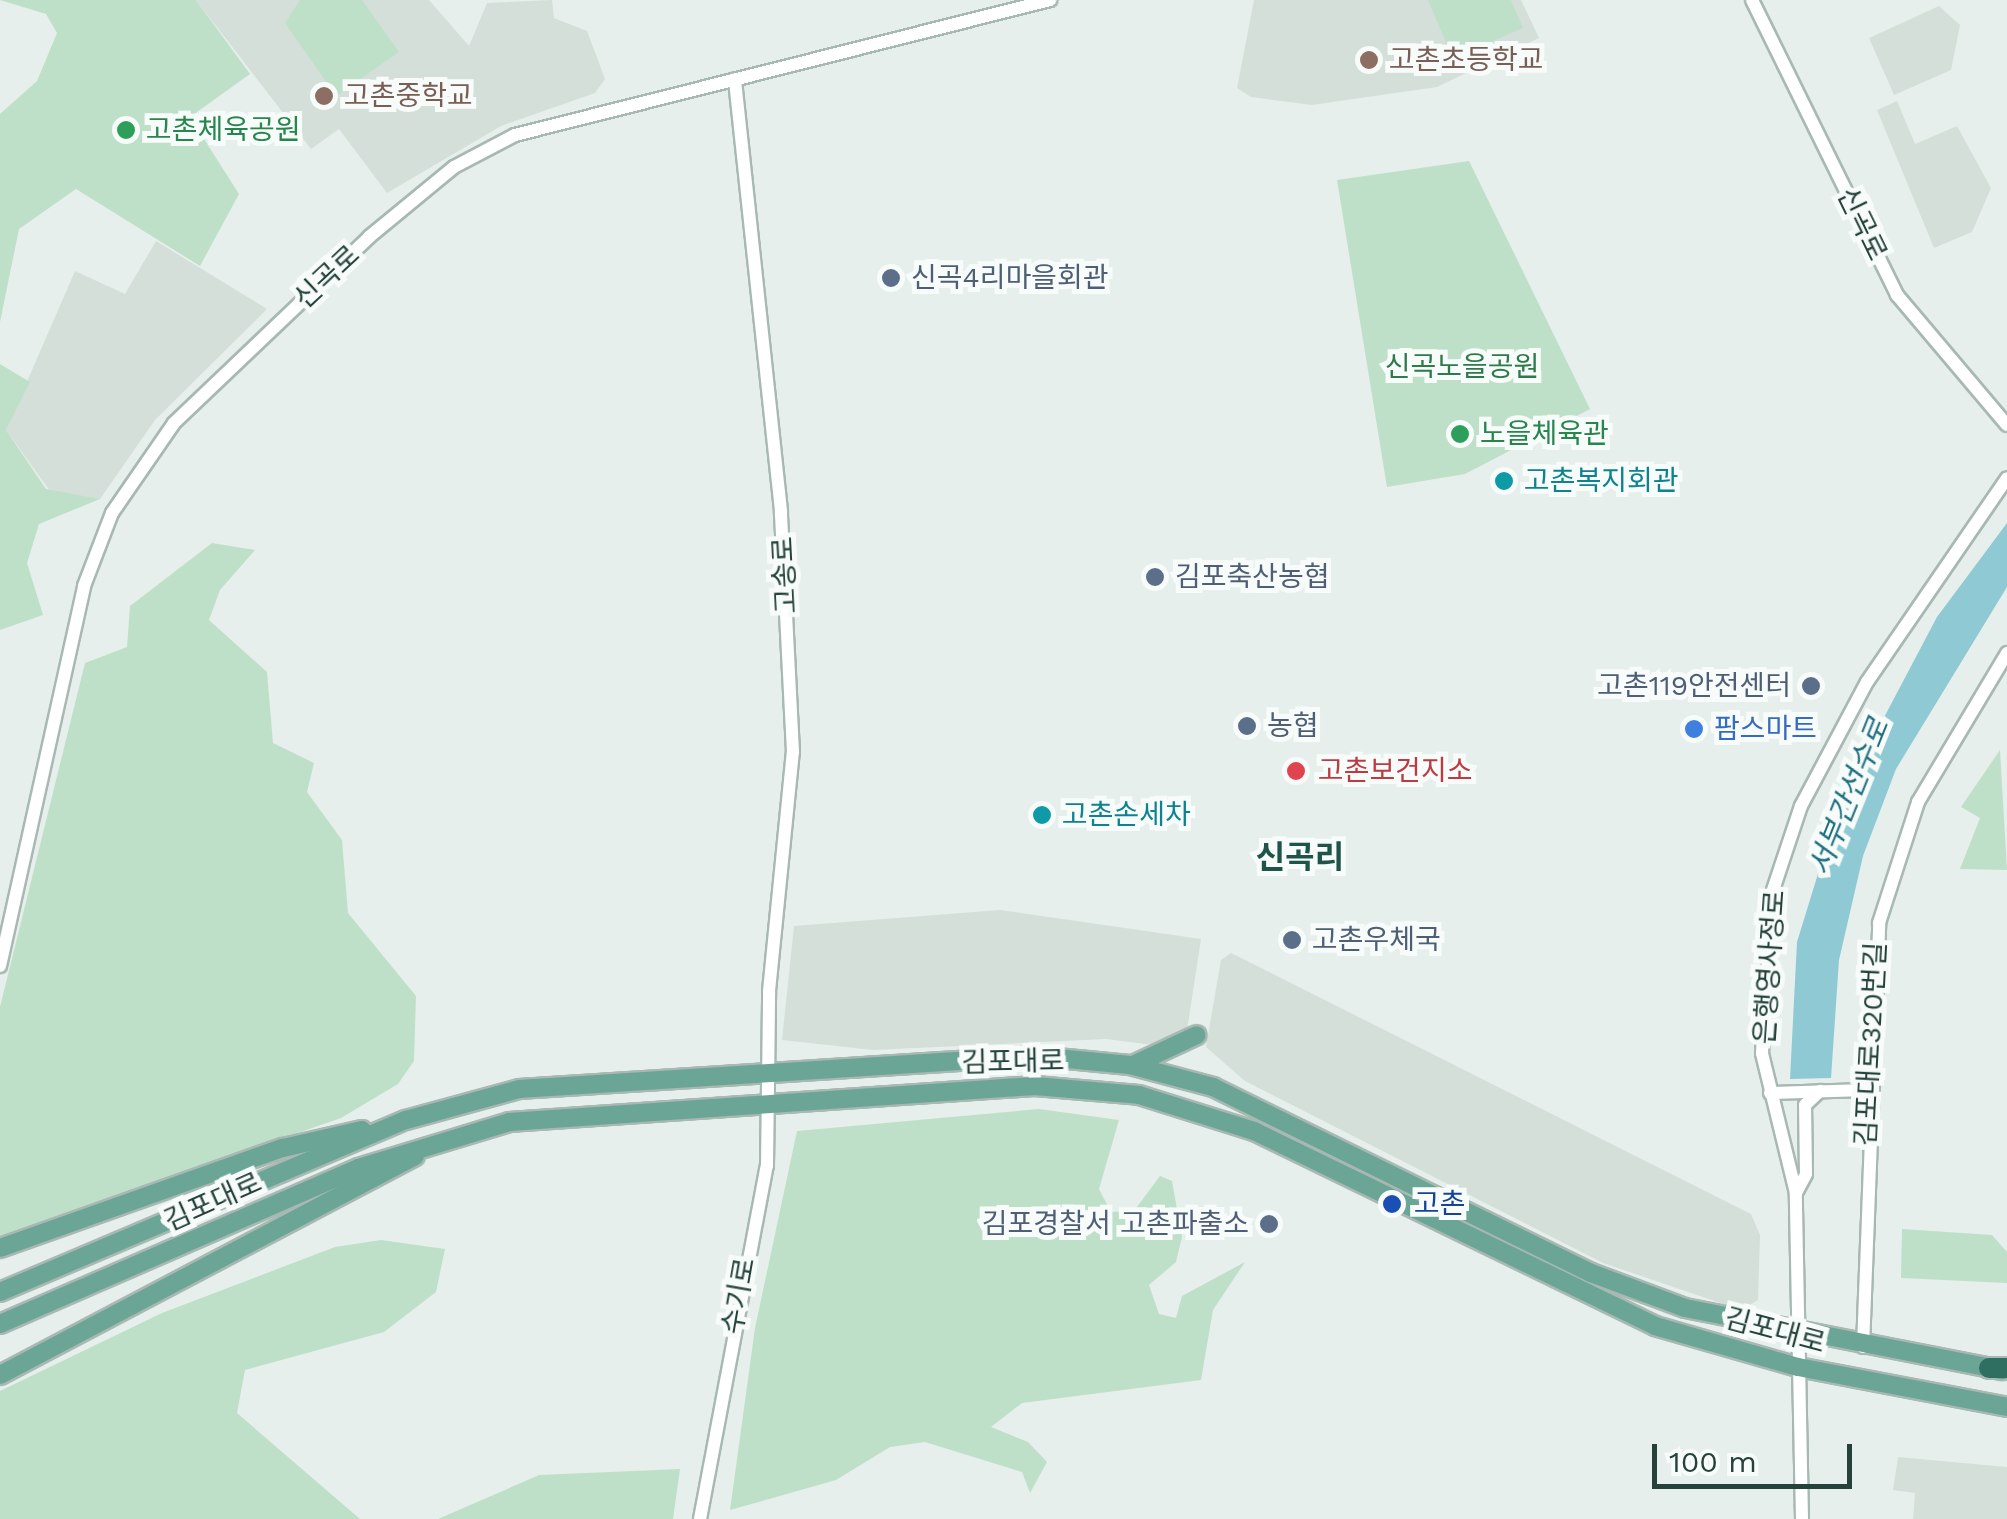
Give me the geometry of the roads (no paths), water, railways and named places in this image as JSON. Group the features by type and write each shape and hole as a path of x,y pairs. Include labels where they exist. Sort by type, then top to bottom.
{"main road":[{"path":"1130,1065 1197,1035"},
{"name":"김포대로","path":"0,1292 406,1120 562,1083 1036,1056 1130,1065 1246,1100 1592,1273 1797,1336 2001,1369"},
{"name":"김포대로","path":"0,1324 448,1136 551,1114 1035,1086 1183,1104 1622,1312 1798,1367 2007,1407"},
{"path":"0,1248 282,1148 406,1120"},
{"path":"0,1375 448,1136"}],"street":[{"name":"신곡로","path":"0,966 92,557 174,423 454,167 560,120 1050,0"},
{"name":"신곡로","path":"1752,0 1898,295 2007,426"},
{"name":"고송로","path":"735,79 792,700 766,1072"},
{"name":"은행영사정로","path":"1802,1519 1796,1193 1770,1094 1765,947 1786,840 1876,666 2007,478"},
{"name":"김포대로320번길","path":"1863,1347 1866,1090 1874,952 1894,866 1931,775 2007,652"},
{"name":"수기로","path":"700,1519 767,1166 766,1072"},
{"path":"1770,1094 1866,1090"},
{"path":"1796,1193 1806,1174 1805,1105 1820,1091"}],"water":[{"name":"서부간선수로","path":"2007,523 2007,587 1896,769 1863,856 1839,960 1831,1078 1790,1079 1797,942 1841,799 1937,617"}],"place":[{"name":"고촌초등학교","path":"1369,60"},
{"name":"고촌중학교","path":"324,96"},
{"name":"고촌체육공원","path":"126,130"},
{"name":"신곡4리마을회관","path":"891,278"},
{"name":"노을체육관","path":"1460,434"},
{"name":"고촌복지회관","path":"1504,481"},
{"name":"김포축산농협","path":"1155,577"},
{"name":"고촌119안전센터","path":"1811,686"},
{"name":"농협","path":"1247,726"},
{"name":"팜스마트","path":"1694,729"},
{"name":"고촌보건지소","path":"1296,771"},
{"name":"고촌손세차","path":"1042,815"},
{"name":"고촌우체국","path":"1292,940"},
{"name":"고촌","path":"1392,1204"},
{"name":"김포경찰서 고촌파출소","path":"1269,1224"}],"district":[{"name":"신곡리","path":"1300,857"}],"park label":[{"name":"신곡노을공원","path":"1462,367"}]}
